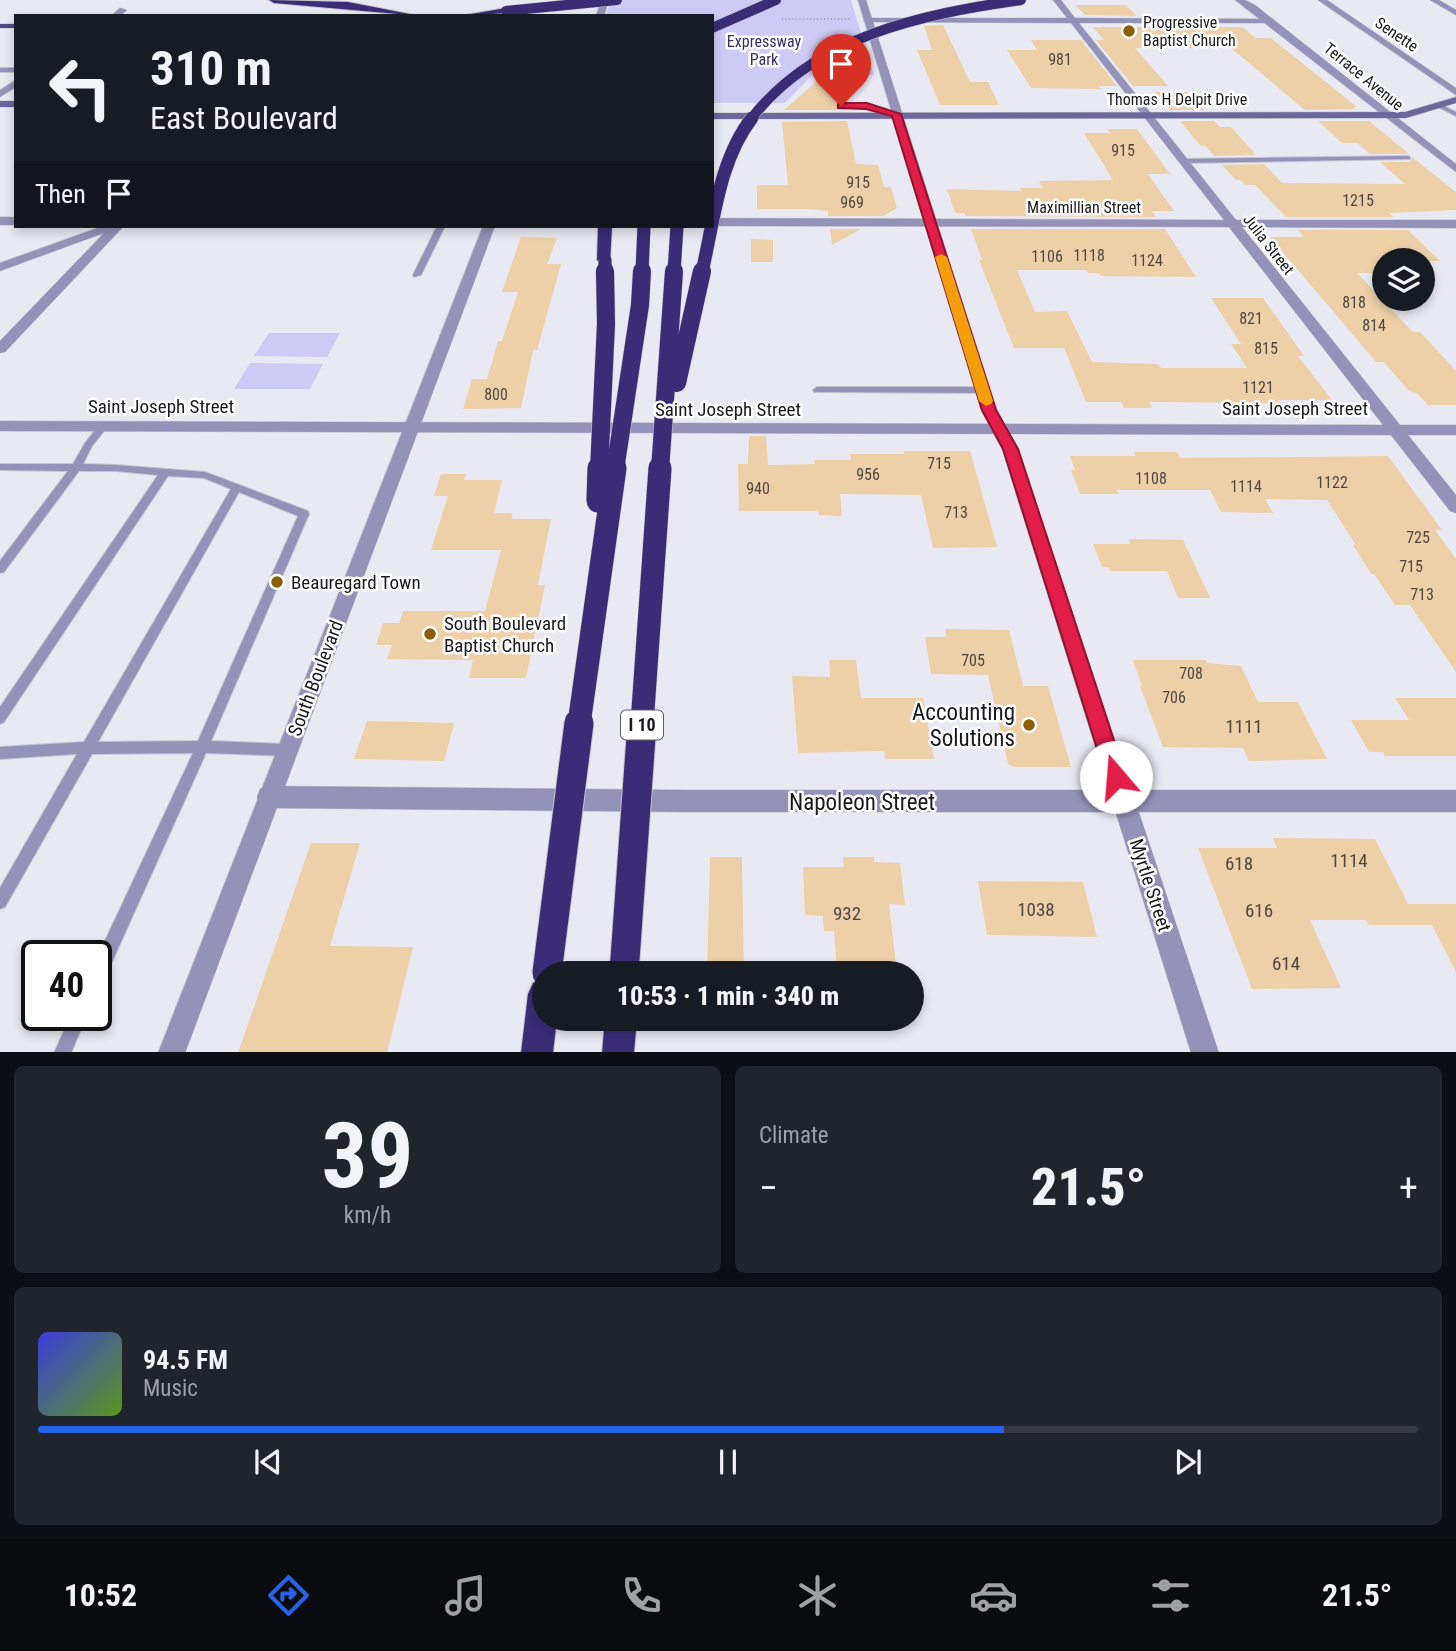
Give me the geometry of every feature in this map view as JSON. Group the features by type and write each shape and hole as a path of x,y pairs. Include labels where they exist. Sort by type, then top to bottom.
{"highway":[{"path":"274,0 348,5 403,14"},
{"path":"532,0 575,14"},
{"path":"481,14 617,0"},
{"path":"714,27 776,0"},
{"name":"I 10","path":"714,218 733,150 753,115 771,94 793,76 859,40 938,15 1021,0"},
{"path":"594,604 606,324 605,228"},
{"path":"549,961 594,604 640,305 644,228"},
{"path":"660,478 677,228"},
{"name":"I 10","path":"625,961 660,478 692,309 712,228"},
{"path":"537,1052 540,1031"},
{"path":"618,1052 620,1031"}],"main road":[{"name":"Thomas H Delpit Drive","path":"896,114 1406,115 1456,100"},
{"path":"714,106 867,106 896,114"},
{"path":"714,116 896,114"}],"street":[{"name":"Myrtle Street","path":"862,0 982,390 989,410 1010,449 1205,1052"},
{"name":"Julia Street","path":"1057,0 1456,508"},
{"name":"Terrace Avenue","path":"1238,0 1253,3 1269,21 1456,169"},
{"name":"Senette","path":"1322,0 1456,92"},
{"path":"1434,0 1456,13"},
{"path":"118,14 124,10"},
{"path":"867,20 1269,21"},
{"name":"Maximillian Street","path":"714,222 1456,224"},
{"path":"0,267 107,228"},
{"path":"0,349 116,228"},
{"name":"South Boulevard","path":"170,1052 488,228"},
{"name":"Saint Joseph Street","path":"0,426 1456,430"},
{"name":"Napoleon Street","path":"268,797 1124,803 1456,802"}],"lane":[{"path":"1438,105 1456,114"},
{"path":"1182,161 1408,158"},
{"path":"417,275 440,228"},
{"path":"817,390 982,390"},
{"path":"0,569 76,468 88,445 103,426"},
{"path":"0,467 205,475 304,514 112,943"},
{"path":"0,718 165,472"},
{"path":"0,902 237,487"},
{"path":"0,753 86,748 202,747 287,750"},
{"path":"62,1052 72,1031"}],"path":[{"path":"771,21 814,17 867,20"}],"green space":[{"name":"Expressway Park","path":"611,0 851,0 874,75 812,75 785,103 714,103 714,14 607,14"},
{"path":"269,333 340,333 327,357 254,356"},
{"path":"250,363 323,364 310,389 234,389"}],"building":[{"path":"1075,5 1126,5 1137,16 1085,15"},
{"path":"943,25 970,82 988,82 999,105 940,105 917,50 932,50 924,26"},
{"path":"1093,27 1242,27 1256,38 1271,38 1357,107 1305,110 1231,48 1135,48 1168,86 1133,86 1096,40 1104,40"},
{"path":"1031,40 1081,40 1117,86 1099,86 1101,89 1031,88 1007,50 1037,50"},
{"path":"816,82 840,82 845,110 784,110"},
{"path":"1155,92 1187,92 1204,110 1170,110"},
{"path":"847,121 856,164 878,165 884,187 891,187 897,208 883,216 828,216 828,211 809,209 757,209 757,185 788,185 782,122"},
{"path":"1180,121 1214,121 1220,127 1231,127 1256,155 1214,156 1206,146 1200,145"},
{"path":"1318,121 1369,121 1409,154 1370,154 1357,143 1342,143"},
{"path":"1107,129 1137,129 1170,174 1148,174 1174,211 1152,211 1156,217 966,216 964,213 955,213 947,189 1021,191 1020,188 1043,188 1039,181 1113,180 1084,133 1110,133"},
{"path":"1412,157 1456,192 1456,210 1389,213 1394,217 1286,217 1255,185 1245,185 1241,180 1236,180 1222,165 1264,164 1282,183 1405,184 1380,162 1410,162"},
{"path":"830,229 861,229 832,245"},
{"path":"971,229 1165,229 1196,277 1101,276 1086,270 1017,270 1035,312 1067,311 1092,362 1158,364 1161,368 1247,368 1231,344 1241,344 1211,298 1263,298 1304,356 1298,356 1332,400 1278,400 1281,403 1150,402 1152,408 1124,408 1121,402 1086,402 1064,348 1014,348 979,260 982,260"},
{"path":"1298,230 1408,230 1427,248 1372,248 1372,273 1357,273 1372,289 1372,311 1393,311 1413,332 1420,332 1456,371 1456,405 1428,405 1418,394 1408,390 1384,362 1376,362 1270,237 1304,237"},
{"path":"521,237 557,238 547,264 561,264 537,350 533,350 521,408 463,409 472,379 487,379 498,341 502,341 518,292 502,292"},
{"path":"751,239 773,240 773,262 751,262"},
{"path":"749,436 766,436 768,465 815,464 814,460 851,460 850,454 970,451 997,547 933,548 921,495 840,494 842,516 819,515 818,511 739,511 738,464 748,464"},
{"path":"1134,452 1177,452 1181,458 1388,456 1442,530 1435,530 1456,559 1456,672 1410,605 1395,605 1374,574 1371,574 1327,500 1265,499 1273,513 1221,512 1210,490 1117,490 1119,494 1080,494 1071,470 1075,470 1070,456 1136,456"},
{"path":"441,474 466,474 464,480 502,480 494,513 513,513 511,519 551,519 538,585 545,585 526,678 469,678 473,660 387,659 392,645 376,645 383,623 399,623 403,611 485,611 501,550 431,550 448,496 434,496"},
{"path":"1129,539 1183,540 1210,598 1178,598 1167,571 1110,571 1108,567 1102,567 1093,544 1130,544"},
{"path":"945,629 1009,630 1023,686 1048,686 1071,767 1013,767 1008,764 988,675 931,674 925,637 946,637"},
{"path":"829,660 856,660 861,698 923,698 934,759 885,759 884,751 798,753 792,676 830,677"},
{"path":"1133,660 1206,660 1207,663 1241,666 1258,702 1298,702 1327,759 1249,761 1243,748 1163,747"},
{"path":"1395,698 1456,698 1456,756 1385,756 1383,752 1369,752 1351,720 1409,720"},
{"path":"367,721 454,723 444,761 354,759"},
{"path":"1273,838 1375,839 1408,904 1456,904 1456,972 1432,925 1369,925 1366,920 1310,920 1341,988 1252,989 1198,848 1277,848"},
{"path":"311,843 360,843 330,946 413,947 387,1052 238,1052"},
{"path":"710,857 742,857 744,961 707,961"},
{"path":"843,857 874,857 874,862 900,863 905,905 889,904 896,961 836,961 834,931 824,931 823,916 805,915 803,867 844,867"},
{"path":"978,881 1083,882 1097,937 987,935"}],"slow traffic":[{"path":"941,257 986,401"}],"place":[{"name":"Progressive Baptist Church","path":"1129,31"},
{"name":"Beauregard Town","path":"277,582"},
{"name":"South Boulevard Baptist Church","path":"430,634"},
{"name":"Accounting Solutions","path":"1029,725"}],"route":[{"path":"841,106 867,106 896,114 989,410 1010,449 1116,777"}]}
